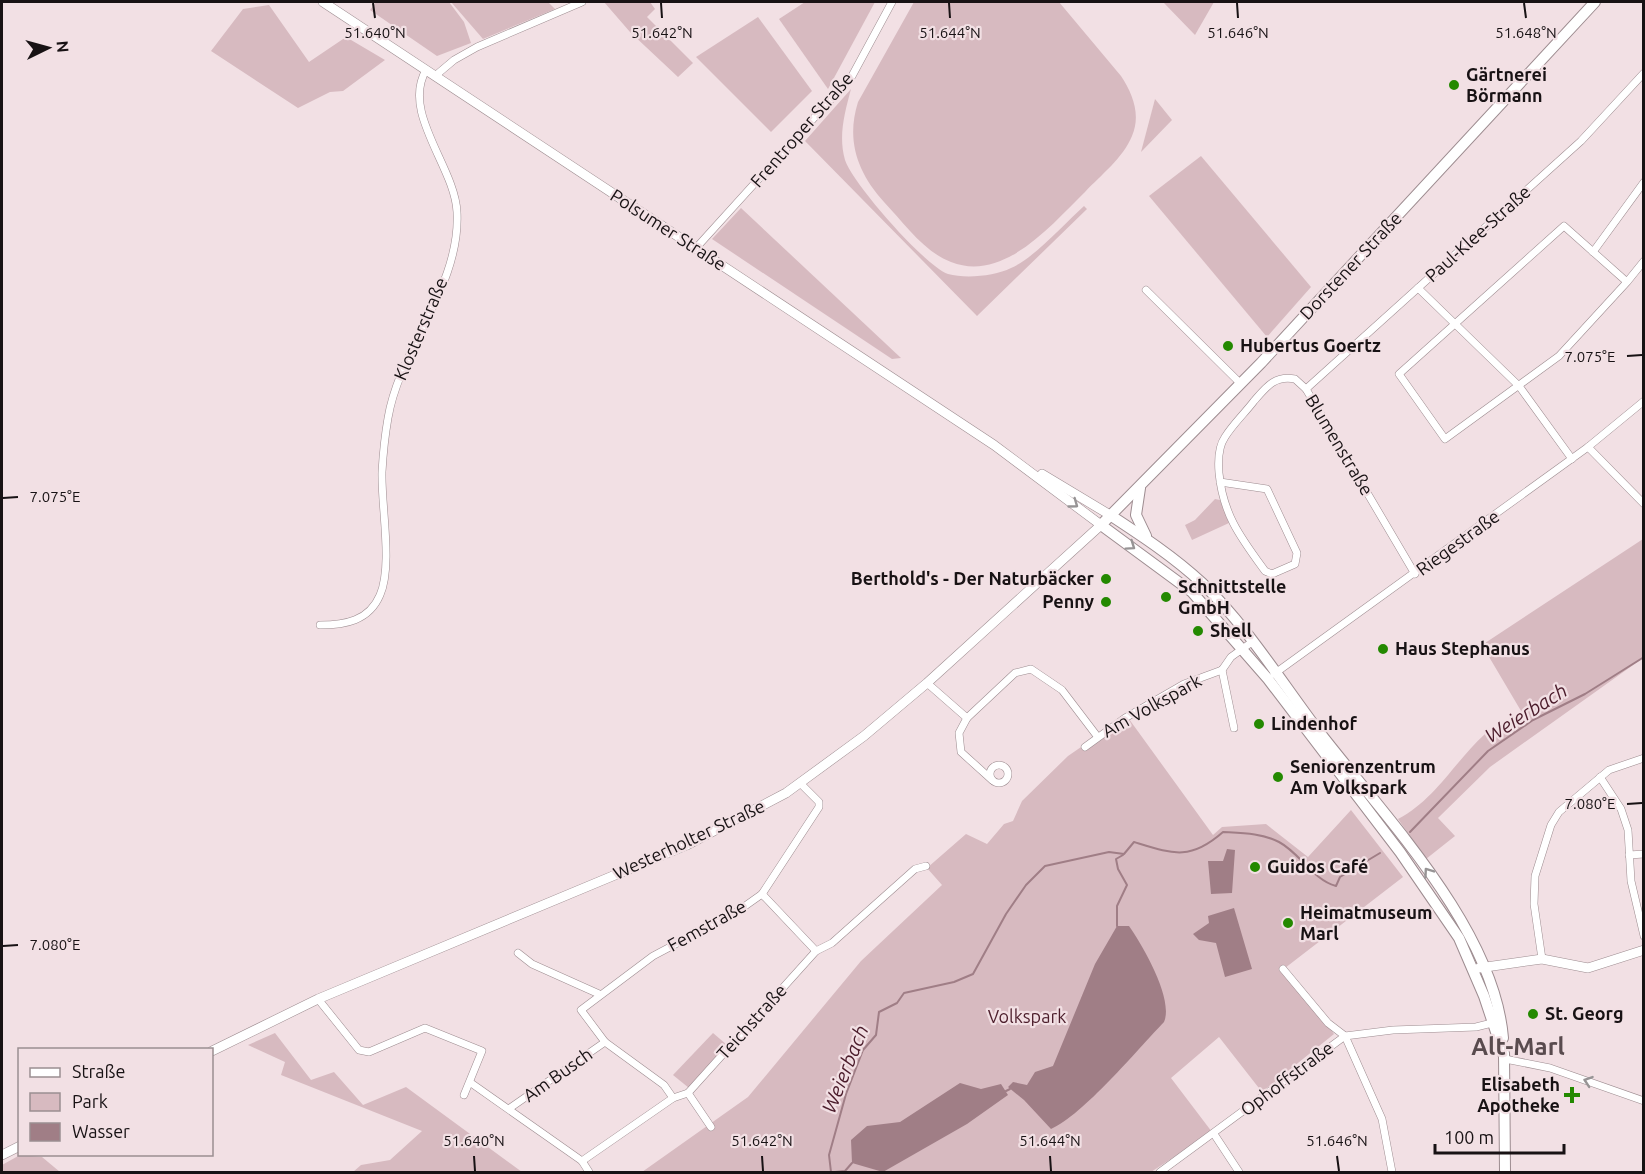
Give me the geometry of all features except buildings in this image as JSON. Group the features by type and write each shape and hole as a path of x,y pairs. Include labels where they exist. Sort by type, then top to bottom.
{"main road":[{"name":"Polsumer Straße","path":"323,2 1013,459 1101,525"},
{"name":"Dorstener Straße","path":"1101,525 1241,384 1595,2"},
{"name":"Polsumer Straße","path":"1013,459 1076,492 1110,515"},
{"path":"1140,488 1136,515 1149,541"},
{"path":"1110,515 1149,541 1201,583 1272,676 1435,900 1479,968 1497,1021 1505,1059 1504,1173"},
{"path":"1101,525 1192,592 1247,646"},
{"name":"Westerholter Straße","path":"213,1051 318,999 687,845 745,816 800,783 857,742 1101,525"},
{"path":"1479,968 1542,958 1588,968 1644,950"},
{"path":"2,1155 18,1147"}],"street":[{"path":"431,73 477,47 582,2"},
{"name":"Frentroper Straße","path":"696,248 852,76 892,2"},
{"name":"Klosterstraße","path":"320,625 350,624 365,614 380,596 385,571 382,471 388,417 407,357 435,301 449,264 456,232 457,213 451,180 434,147 422,114 419,82 431,73"},
{"name":"Paul-Klee-Straße","path":"1306,389 1581,141 1644,73"},
{"path":"1593,252 1644,182"},
{"path":"1627,282 1564,226 1399,374 1445,439 1559,356 1627,282 1644,261"},
{"path":"1418,288 1519,386 1572,459"},
{"path":"1146,290 1241,384"},
{"name":"Blumenstraße","path":"1220,482 1267,489 1297,553 1295,564 1272,574 1265,571 1233,525 1224,505 1220,482 1220,452 1224,438 1266,387 1276,379 1287,377 1295,379 1306,389 1415,574"},
{"name":"Riegestraße","path":"1272,676 1572,459 1644,401"},
{"path":"1588,447 1644,504"},
{"name":"Am Volkspark","path":"1085,747 1097,736 1184,684 1222,670 1231,657 1247,646"},
{"path":"992,780 961,752 959,733 967,718 1015,673 1031,669 1062,690 1097,736"},
{"name":"Am Volkspark","path":"1222,670 1234,728"},
{"path":"927,682 967,718"},
{"path":"1542,958 1534,904 1535,876 1541,850 1551,825 1559,812 1609,770 1644,758"},
{"path":"1600,777 1621,809 1628,830 1631,881 1644,936"},
{"name":"Femstraße","path":"581,1010 599,994 653,956 738,911 762,894 819,807 819,802 800,783"},
{"path":"1629,855 1644,855"},
{"name":"Teichstraße","path":"688,1094 816,951 832,944 915,869 926,866"},
{"path":"762,894 816,951"},
{"path":"518,953 532,964 599,994"},
{"path":"1283,969 1328,1023 1344,1036 1382,1119 1392,1173"},
{"path":"318,999 359,1050 369,1052 425,1028 482,1051 471,1083 464,1095"},
{"name":"Am Busch","path":"581,1010 605,1042 664,1086 673,1098"},
{"name":"Ophoffstraße","path":"1160,1173 1344,1036 1394,1030 1476,1027 1497,1021"},
{"name":"Am Busch","path":"510,1108 605,1042"},
{"path":"1505,1059 1550,1068 1644,1101"},
{"path":"471,1083 510,1108 582,1161 589,1173"},
{"path":"582,1161 673,1098 688,1094 711,1126"},
{"path":"1214,1134 1239,1173"}],"green space":[{"path":"376,2 449,2 464,22 471,43 437,56 370,10"},
{"path":"451,2 548,2 555,9 483,39"},
{"path":"604,2 650,2 655,9 647,17 693,63 678,77 630,32"},
{"path":"805,2 875,2 828,89 779,19"},
{"path":"914,2 1059,2 1121,76 1134,105 1136,120 1132,136 1123,152 1111,166 1058,219 1026,247 1008,258 990,264 971,266 951,262 932,251 915,236 875,191 856,155 853,129 858,102"},
{"path":"1163,2 1214,2 1195,35"},
{"path":"269,5 309,62 346,37 385,60 343,91 330,92 298,108 211,51 243,9"},
{"path":"758,17 812,91 771,132 696,57"},
{"path":"851,89 843,124 842,142 845,160 861,187 907,241 937,268 948,274 980,276 1011,268 1039,249 1084,206 1087,209 977,316 805,141"},
{"path":"1155,99 1172,120 1141,152"},
{"path":"1201,156 1311,287 1267,337 1149,196"},
{"path":"741,208 901,358 892,359 712,239"},
{"path":"1215,499 1220,500 1229,523 1192,540 1185,525 1195,520"},
{"path":"1643,539 1643,658 1490,767 1438,818 1455,836 1426,859 1398,819 1423,802 1485,734 1524,716 1482,645"},
{"name":"Volkspark","path":"1129,719 1213,835 1222,827 1266,824 1308,857 1351,810 1403,877 1285,968 1334,1034 1262,1092 1219,1037 1171,1078 1212,1132 1151,1172 642,1172 748,1097 861,961 942,885 927,868 966,834 987,844 1004,824 1013,821 1022,801 1068,756 1084,745 1088,749"},
{"path":"275,1033 311,1080 334,1072 363,1105 406,1087 522,1172 353,1172 361,1165 390,1160 422,1131 281,1075 285,1062 248,1045"},
{"path":"713,1033 727,1045 689,1088 673,1075"},
{"path":"18,1156 42,1157 60,1172 2,1172 2,1165"}],"water":[{"path":"1227,849 1235,850 1232,893 1211,894 1208,861 1223,861"},
{"path":"1234,908 1252,969 1225,977 1216,943 1199,940 1193,934 1209,923 1208,916"},
{"path":"1117,926 1129,926 1156,973 1165,1000 1164,1022 1094,1096 1064,1122 1051,1129 1024,1100 1008,1087 1013,1082 1027,1085 1035,1072 1053,1066 1095,964"},
{"path":"960,1083 981,1089 1001,1084 1008,1095 967,1124 883,1172 852,1163 851,1140 867,1126 900,1122"}],"waterway":[{"name":"Weierbach","path":"1410,832 1488,751 1533,720 1585,694 1644,657"},
{"name":"Weierbach","path":"831,1172 829,1155 846,1094 863,1050 876,1035 879,1012 897,1003 904,993 954,982 973,974 1006,914 1026,885 1045,866 1109,852 1124,854 1134,842 1171,852 1191,851 1223,832 1259,835 1279,842 1320,878 1336,886 1340,877 1380,853"},
{"path":"1117,926 1117,906 1127,885 1118,869 1116,859 1123,855"},
{"path":"1006,1091 1010,1089"},
{"path":"835,1172 845,1171 852,1163"}],"place":[{"name":"Gärtnerei Börmann","path":"1454,85"},
{"name":"Hubertus Goertz","path":"1228,346"},
{"name":"Berthold's - Der Naturbäcker","path":"1106,579"},
{"name":"Schnittstelle GmbH","path":"1166,597"},
{"name":"Penny","path":"1106,602"},
{"name":"Shell","path":"1198,631"},
{"name":"Haus Stephanus","path":"1383,649"},
{"name":"Lindenhof","path":"1259,724"},
{"name":"Seniorenzentrum Am Volkspark","path":"1278,777"},
{"name":"Guidos Café","path":"1255,867"},
{"name":"Heimatmuseum Marl","path":"1288,923"},
{"name":"St. Georg","path":"1533,1014"},
{"name":"Elisabeth Apotheke","path":"1572,1095"}],"district":[{"name":"Alt-Marl","path":"1518,1047"}]}
